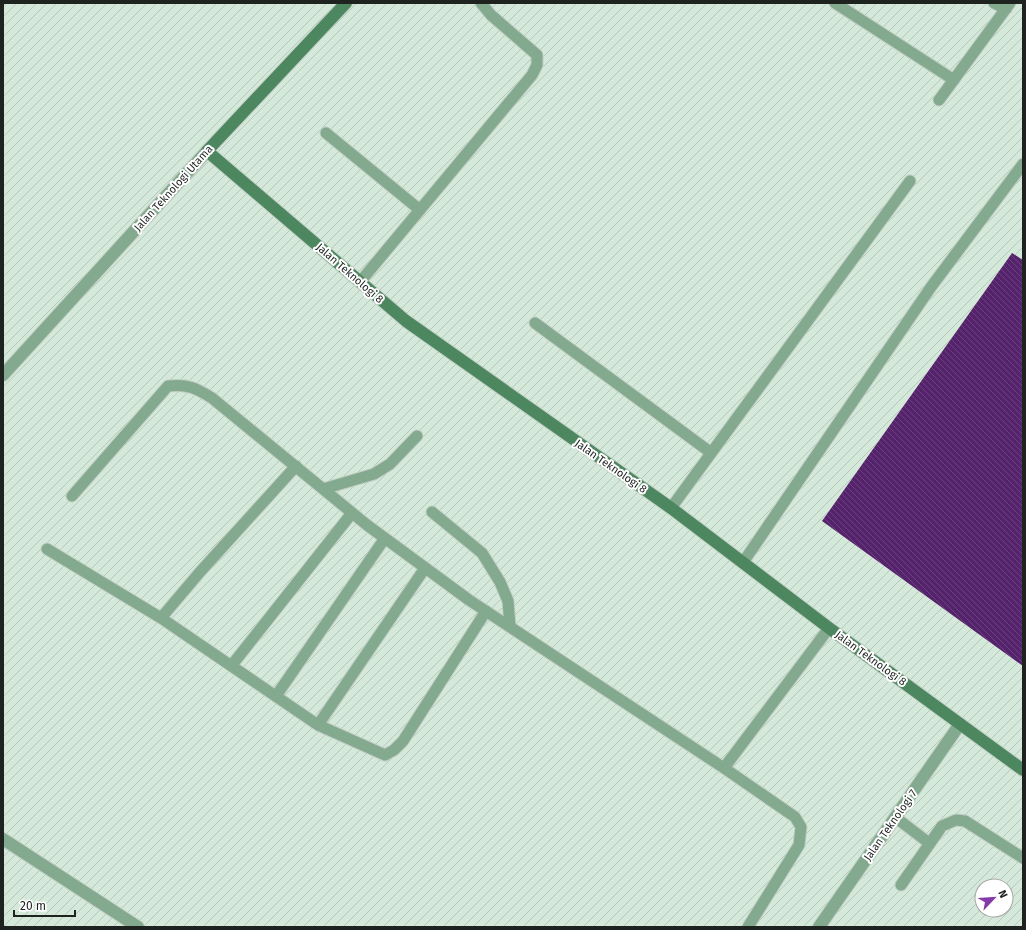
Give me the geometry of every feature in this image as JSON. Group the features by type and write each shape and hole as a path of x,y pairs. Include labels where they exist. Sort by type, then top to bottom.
{"street":[{"name":"Jalan Teknologi Utama","path":"3,376 207,151 346,3"},
{"name":"Jalan Teknologi 8","path":"207,151 406,321 744,561 829,628 1023,770"},
{"name":"Jalan Teknologi 7","path":"819,927 960,724"},
{"path":"3,839 138,927"}],"lane":[{"path":"360,282 532,75 537,65 537,55 491,15 481,3"},
{"path":"835,3 954,80"},
{"path":"939,100 1008,6 994,3"},
{"path":"326,133 420,210"},
{"path":"744,561 931,287 1023,164"},
{"path":"671,508 710,452 910,182"},
{"path":"535,323 710,452"},
{"path":"72,496 168,386 182,385 194,387 212,398 352,513 425,568 486,611 724,768 795,817 801,828 799,845 748,927"},
{"path":"323,489 374,474 390,464 417,436"},
{"path":"161,618 200,572 296,466"},
{"path":"432,512 482,553 500,582 508,601 510,626"},
{"path":"232,665 352,513"},
{"path":"276,696 385,538"},
{"path":"47,549 161,618 318,725 385,755 394,750 403,741 486,611"},
{"path":"318,725 425,568"},
{"path":"724,768 829,628"},
{"path":"895,818 929,843"},
{"path":"901,885 942,826 956,820 965,821 1023,858"}],"shaded area":[{"path":"3,3 1023,3 1023,260 1012,253 822,521 1023,666 1023,927 3,927"}],"building":[{"path":"1012,253 1023,260 1023,666 822,521"}]}
